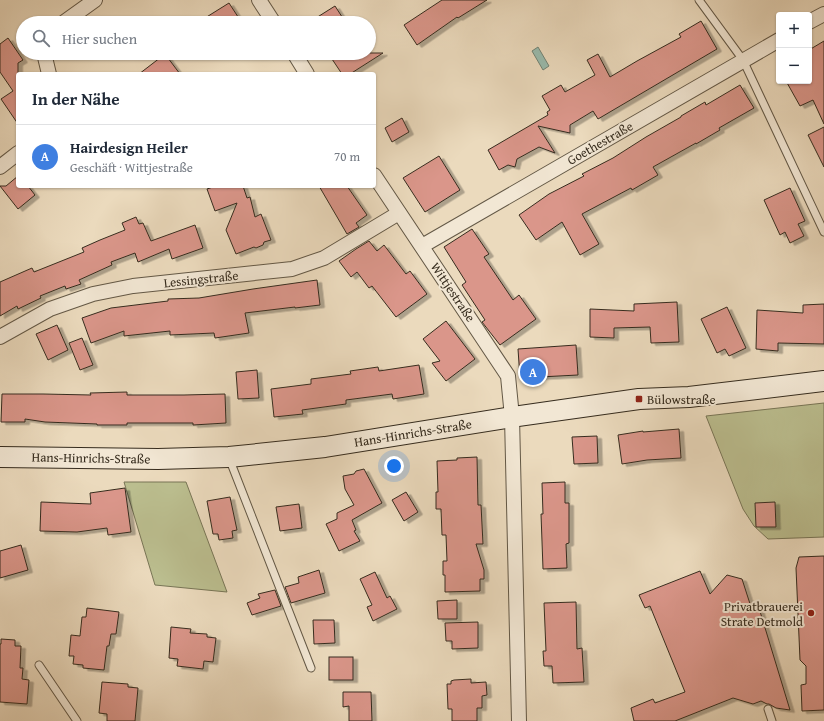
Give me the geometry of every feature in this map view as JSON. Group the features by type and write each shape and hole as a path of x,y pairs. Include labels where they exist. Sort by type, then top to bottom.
{"main road":[{"name":"Hans-Hinrichs-Straße","path":"0,457 158,459 229,457 325,447 512,417 640,399 689,397 824,381"}],"street":[{"path":"73,16 95,0"},
{"path":"259,0 269,16"},
{"path":"812,20 824,14"},
{"name":"Goethestraße","path":"422,246 776,42"},
{"path":"46,60 49,72"},
{"path":"298,60 306,72"},
{"path":"0,167 16,155"},
{"name":"Wittjestraße","path":"376,178 508,376 512,417"},
{"name":"Lessingstraße","path":"0,337 50,309 93,294 133,286 292,269 324,258 399,213"},
{"path":"512,417 519,721"}],"lane":[{"path":"699,0 743,60 824,232"},
{"path":"229,457 311,668"},
{"path":"38,665 77,721"},
{"path":"768,709 772,721"}],"green space":[{"path":"824,403 824,537 768,539 754,526 743,509 706,416"},
{"path":"124,482 186,482 227,592 155,585"}],"shaded area":[{"path":"538,47 549,66 543,70 532,51"}],"building":[{"path":"442,0 487,0 458,18 457,17 417,45 404,25"},
{"path":"229,3 237,16 208,16"},
{"path":"335,6 341,16 319,16"},
{"path":"701,21 717,49 598,119 593,111 570,125 570,133 538,126 555,153 539,147 517,159 515,167 508,165 499,170 488,150 548,115 547,112 550,110 542,96 561,85 565,92 595,75 587,60 598,54 610,77 681,37 679,34"},
{"path":"8,38 16,50 16,60 23,60 18,63 18,72 16,72 16,121 1,99 13,91 0,72 0,44"},
{"path":"824,41 824,124 813,100 800,106 788,84 812,84 812,48"},
{"path":"376,53 383,53 376,57"},
{"path":"157,60 170,60 178,72 142,72"},
{"path":"333,60 372,60 353,72 341,72"},
{"path":"740,85 754,108 719,128 720,130 653,167 658,175 632,190 631,188 582,214 599,244 580,255 562,222 536,240 519,215 549,194 584,176 582,174 613,158 705,102 706,105"},
{"path":"402,118 409,132 392,142 385,128"},
{"path":"824,127 824,167 808,135"},
{"path":"439,156 460,190 425,212 403,178"},
{"path":"16,178 16,188 30,188 35,195 18,209 0,186 6,186"},
{"path":"244,188 247,198 250,197 255,217 261,214 271,240 264,242 263,245 256,248 254,247 236,254 226,230 237,203 215,211 207,189"},
{"path":"320,188 348,188 367,215 356,223 359,227 347,234"},
{"path":"790,188 805,221 798,224 804,236 790,243 785,232 780,235 764,200"},
{"path":"136,217 139,224 143,223 151,241 195,225 203,248 172,259 169,249 138,262 135,253 111,262 112,265 79,280 81,284 66,289 65,286 40,296 41,298 18,309 17,306 0,316 0,282 32,268 34,272 84,252 82,248 125,230 122,223"},
{"path":"472,229 489,254 484,257 513,300 519,295 536,319 500,345 482,322 485,320 462,285 466,282 444,247"},
{"path":"369,241 377,251 384,245 406,274 410,271 427,294 396,317 372,286 369,288 357,272 351,277 339,261"},
{"path":"317,280 320,305 245,313 249,333 215,338 214,333 170,335 170,331 124,336 124,331 91,343 82,318 111,308 168,301 168,299 199,298"},
{"path":"677,302 679,342 651,343 650,327 614,328 614,338 590,337 590,309 634,311 634,304"},
{"path":"824,304 824,344 778,343 778,351 756,349 757,310 803,313 803,305"},
{"path":"727,307 746,348 729,356 725,349 717,353 701,319"},
{"path":"446,321 475,359 446,381 432,363 440,361 423,339"},
{"path":"57,325 68,350 48,360 36,334"},
{"path":"82,338 93,365 80,370 69,343"},
{"path":"576,345 578,375 520,378 518,349"},
{"path":"419,365 424,394 393,399 392,394 346,400 346,404 302,410 303,414 274,417 271,389 311,384 311,379 351,374 350,371 378,367 379,371"},
{"path":"257,370 259,398 238,399 236,372"},
{"path":"127,392 127,395 225,394 226,423 193,425 193,423 127,423 127,425 97,425 45,422 25,419 25,422 1,422 2,394 91,395 90,393"},
{"path":"679,429 681,458 647,460 622,464 618,435 643,431"},
{"path":"597,436 598,463 574,464 572,437"},
{"path":"477,457 478,505 481,505 483,544 476,544 484,570 484,579 480,579 480,591 445,592 443,561 447,561 446,535 442,535 441,509 436,509 436,492 438,492 437,461"},
{"path":"364,469 382,503 352,520 356,530 354,531 360,541 339,551 326,524 337,519 337,513 354,505 345,489 343,476 354,474 356,471"},
{"path":"565,482 565,503 569,503 569,543 566,544 567,568 543,569 541,514 543,514 542,483"},
{"path":"125,488 131,532 108,535 107,528 77,532 40,531 41,502 91,504 90,493"},
{"path":"406,492 418,512 404,521 392,500"},
{"path":"230,497 237,530 232,531 233,538 219,540 218,534 213,534 207,501"},
{"path":"775,502 776,527 756,527 755,503"},
{"path":"299,504 302,528 280,531 276,507"},
{"path":"21,545 28,570 0,578 0,551"},
{"name":"Privatbrauerei Strate Detmold","path":"824,556 824,710 802,711 801,685 806,684 806,666 800,660 796,568 799,557"},
{"path":"319,570 325,593 291,603 285,587 299,583 298,577"},
{"path":"700,571 710,594 727,575 742,579 752,610 759,608 790,710 776,708 761,701 753,704 733,698 675,721 634,721 631,708 653,699 655,703 685,692 650,606 645,608 639,595"},
{"path":"375,572 387,598 390,596 397,609 373,621 367,607 372,605 360,579"},
{"path":"275,590 281,606 252,615 247,603 260,598 258,594"},
{"path":"457,600 457,619 438,619 437,601"},
{"path":"576,602 577,649 582,648 584,682 553,683 552,666 544,666 543,651 546,651 544,603"},
{"path":"87,608 119,612 116,634 111,634 109,646 107,646 104,670 83,668 83,665 73,664 74,656 69,656 71,635 80,636 82,617 86,617"},
{"path":"313,620 334,620 335,643 314,644"},
{"path":"478,622 478,648 452,649 452,641 446,641 445,623"},
{"path":"171,627 191,629 190,633 207,634 207,637 216,638 213,662 204,661 203,669 177,666 178,659 169,658"},
{"path":"1,639 15,640 15,646 21,646 20,668 23,668 22,679 29,680 27,704 0,702"},
{"path":"329,657 353,657 353,680 329,680"},
{"path":"471,679 471,683 486,682 487,695 482,696 482,708 477,708 477,721 452,721 452,709 448,709 447,684 451,684 451,681 454,680"},
{"path":"102,682 128,684 128,687 138,688 135,721 107,721 107,714 99,713"},
{"path":"343,692 371,692 372,721 349,721 349,706 343,707"}],"place":[{"name":"Hairdesign Heiler","path":"533,372"},
{"name":"Bülowstraße","path":"639,399"},
{"name":"Privatbrauerei Strate Detmold","path":"811,613"}]}
